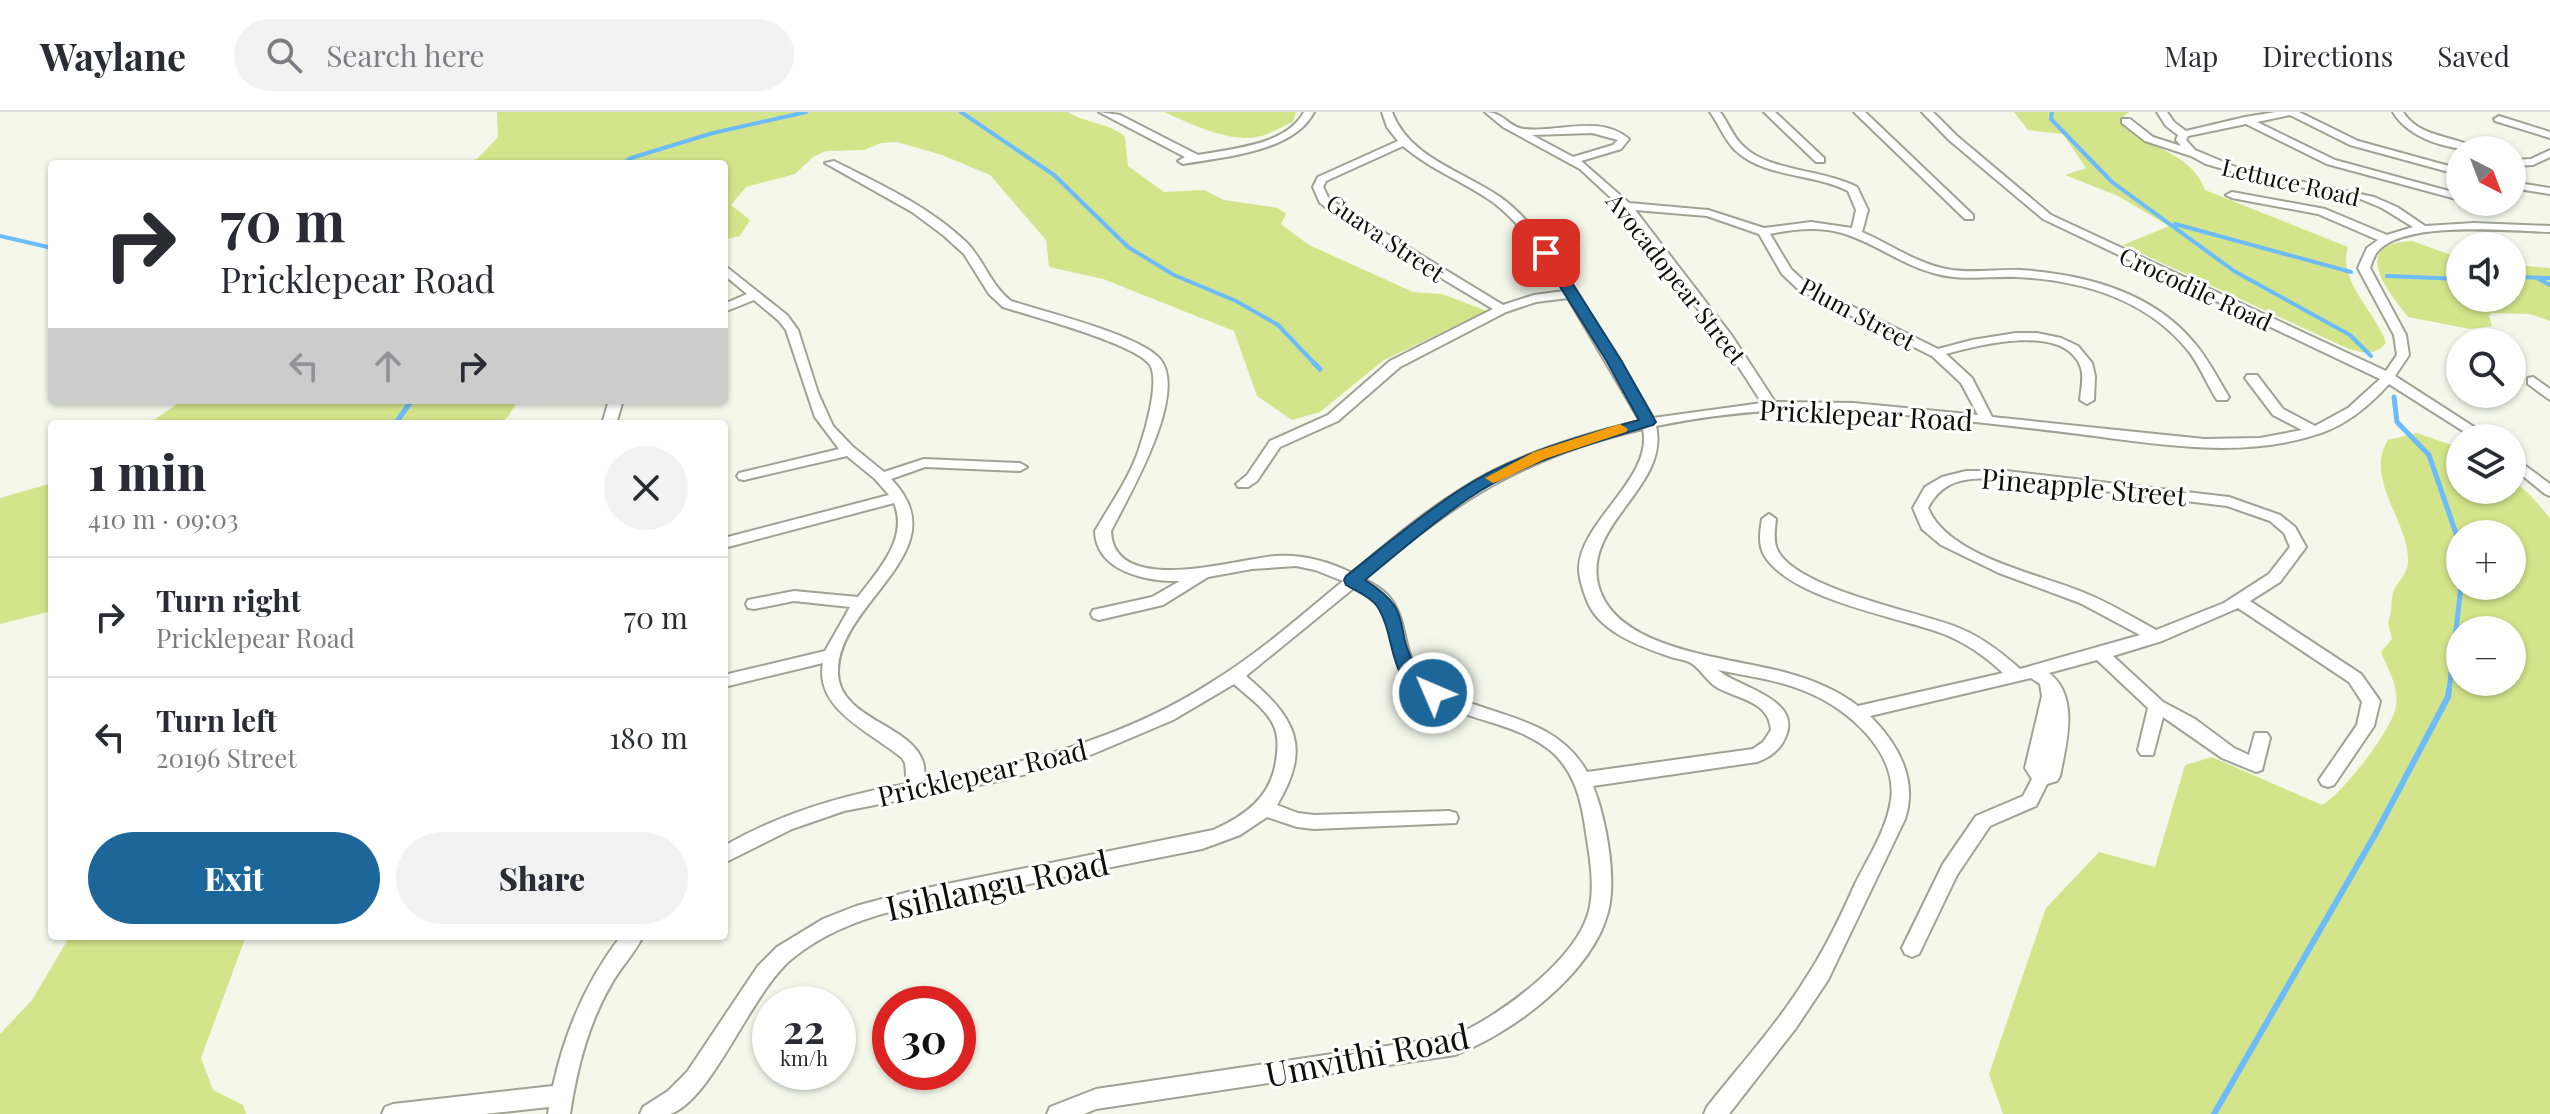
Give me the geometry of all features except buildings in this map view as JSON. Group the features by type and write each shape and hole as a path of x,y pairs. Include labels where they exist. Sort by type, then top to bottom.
{"street":[{"path":"1104,112 1131,123 1161,144 1196,158"},
{"path":"1183,161 1286,136 1305,123 1309,112"},
{"path":"1387,112 1392,129 1404,142 1477,186 1511,211 1531,232 1572,294 1648,422 1651,454 1590,553 1588,581 1603,611 1624,629 1654,647 1800,682 1825,693 1856,713 1877,736 1893,760 1899,778 1899,806 1840,939 1810,991 1715,1114"},
{"name":"Avocadopear Street","path":"1490,112 1574,160 1626,206 1727,339 1771,406"},
{"path":"1715,112 1734,143 1750,156 1772,166 1829,178 1853,189 1862,210 1856,233"},
{"path":"1769,112 1820,160"},
{"path":"1859,112 1969,217"},
{"name":"Crocodile Road","path":"1927,112 1953,138 2047,217 2387,377 2462,424"},
{"path":"2162,112 2170,124 2184,134"},
{"path":"2291,112 2354,143 2446,168"},
{"name":"Lettuce Road","path":"2291,112 2184,134 2182,143 2191,153 2223,167 2347,191 2376,200 2392,207 2422,229"},
{"path":"2398,112 2406,123 2446,140"},
{"path":"2499,119 2550,135"},
{"path":"2245,120 2319,158 2446,193"},
{"path":"2126,121 2149,139 2191,153"},
{"path":"1523,133 1598,130 1615,133 1624,139 1617,147 1574,160"},
{"name":"Guava Street","path":"1404,142 1327,176 1319,184 1320,196 1351,220 1502,309"},
{"path":"2429,164 2446,148"},
{"path":"2526,162 2550,153"},
{"path":"830,163 883,190 952,237 968,252 1001,301 1025,312 1129,344 1154,360 1161,380 1146,451 1137,472 1115,505 1102,537 1117,560 1142,573 1168,576 1207,572"},
{"path":"2280,178 2290,205"},
{"path":"2526,187 2550,191"},
{"path":"2232,195 2328,214 2384,238 2422,229 2550,229"},
{"path":"1626,206 1708,213 1763,232 1807,225 1856,233 1924,267 1943,272 2041,275 2109,291 2152,313 2173,328 2190,346 2222,397"},
{"name":"Plum Street","path":"1763,232 1786,271 1803,287 1937,353 1967,381 1987,420"},
{"name":"Pricklepear Road","path":"728,853 774,828 825,809 1036,766 1169,715 1235,676 1461,496 1494,477 1569,444 1648,422 1771,406 1890,410 2196,443 2262,441 2314,431 2348,414 2398,364 2404,347 2364,268 2369,249 2384,238"},
{"path":"728,272 792,330 825,423 850,451 882,477 905,512 905,532 893,557 831,655 829,677 838,698 908,753 914,762 917,790"},
{"path":"1243,484 1259,468 1275,444 1333,418 1395,364 1469,329 1502,309 1534,299 1572,294"},
{"path":"728,306 756,295"},
{"path":"1937,353 1987,339 2022,337 2056,342 2078,354 2086,365 2087,400"},
{"path":"2252,378 2278,412 2314,431"},
{"path":"2533,381 2550,396"},
{"path":"744,476 850,451"},
{"path":"882,477 924,463 1020,467"},
{"path":"2526,471 2550,491"},
{"name":"Pineapple Street","path":"1856,713 2101,654 2156,637 2205,619 2278,575 2298,547 2283,523 2249,507 2199,497 1990,474 1948,480 1926,494 1922,517 1952,547 2085,599 2156,637"},
{"path":"728,542 898,497"},
{"path":"1769,519 1767,534 1772,555 1799,580 1965,637 2023,672 2054,686 2061,712 2051,776 2041,779 2030,801 1983,821 1950,870 1912,948"},
{"name":"Umvithi Road","path":"1058,1114 1096,1099 1455,1045 1487,1031 1511,1014 1583,947 1592,931 1601,896 1601,866 1592,808 1583,780 1567,756 1540,735 1505,719 1453,702 1420,684 1403,662 1383,599 1353,580 1319,565 1293,561 1259,562 1207,572"},
{"path":"1099,614 1157,601 1207,572"},
{"path":"754,604 794,596 862,603"},
{"path":"2238,601 2355,678 2371,701 2365,726 2328,780"},
{"path":"2101,654 2157,706 2189,724 2228,753 2256,765 2261,738"},
{"path":"728,680 831,655"},
{"path":"1583,780 1757,755 1775,742 1781,727 1779,717 1769,706 1748,692 1724,684 1698,660"},
{"path":"1235,676 1273,710 1285,731 1286,766 1279,787 1266,809 1297,820 1314,822 1449,818"},
{"path":"2147,750 2157,706"},
{"name":"Isihlangu Road","path":"651,1114 699,1079 756,983 780,956 826,925 936,895 1202,841 1233,831 1266,809"},
{"path":"393,1114 560,1104 587,1011 625,940"}],"green space":[{"path":"497,112 1068,112 1112,128 1125,137 1128,166 1164,192 1204,190 1224,200 1278,208 1286,214 1281,224 1309,245 1413,292 1442,294 1487,311 1384,360 1320,412 1292,420 1257,396 1234,331 1103,279 1049,267 1046,240 990,175 942,155 897,142 881,143 864,150 826,151 813,157 795,174 746,187 731,205 750,220 740,236 728,239 728,160 472,160 477,159 498,137"},
{"path":"1164,112 1296,112 1293,122 1266,135 1245,138 1209,131"},
{"path":"2014,112 2129,112 2119,120 2141,138 2189,166 2205,190 2348,247 2348,272 2386,343 2373,352 2349,349 2123,245 2169,226 2118,196 2065,175 2086,168 2063,134 2028,130"},
{"path":"2412,241 2446,253 2446,312 2526,312 2526,266 2550,268 2550,321 2530,314 2491,313 2492,326 2465,328 2408,317 2391,295 2378,270 2377,260 2382,250 2393,244"},
{"path":"177,404 516,404 504,420 154,420"},
{"path":"2417,433 2446,443 2446,504 2526,504 2526,492 2550,518 2550,1114 2003,1114 1989,1074 2046,908 2099,852 2155,867 2185,765 2212,757 2322,805 2353,775 2386,730 2397,699 2381,652 2392,639 2388,623 2392,597 2407,569 2408,559 2402,530 2384,484 2382,454 2388,440"},
{"path":"48,484 48,612 0,624 0,498"},
{"path":"68,940 245,940 201,1058 213,1090 243,1105 246,1114 0,1114 0,1034 32,1000"}],"waterway":[{"path":"628,160 713,133 806,112"},
{"path":"961,112 1054,175 1128,247 1174,275 1236,301 1278,325 1316,365"},
{"path":"2052,112 2051,119 2112,182 2234,271 2350,335 2371,356"},
{"path":"2175,224 2351,272"},
{"path":"0,236 48,247"},
{"path":"2387,276 2446,278"},
{"path":"2526,277 2550,278"},
{"path":"2537,278 2550,285"},
{"path":"1316,365 1320,369"},
{"path":"2394,397 2397,422 2429,455 2451,520"},
{"path":"398,420 409,404"},
{"path":"2458,616 2459,600"},
{"path":"2214,1114 2376,833 2448,696"}],"slow traffic":[{"path":"1493,478 1569,444 1620,429"}],"route":[{"path":"1433,693 1411,676 1403,662 1396,643 1393,619 1383,599 1353,580 1461,496 1494,477 1569,444 1648,422 1546,253"}]}
